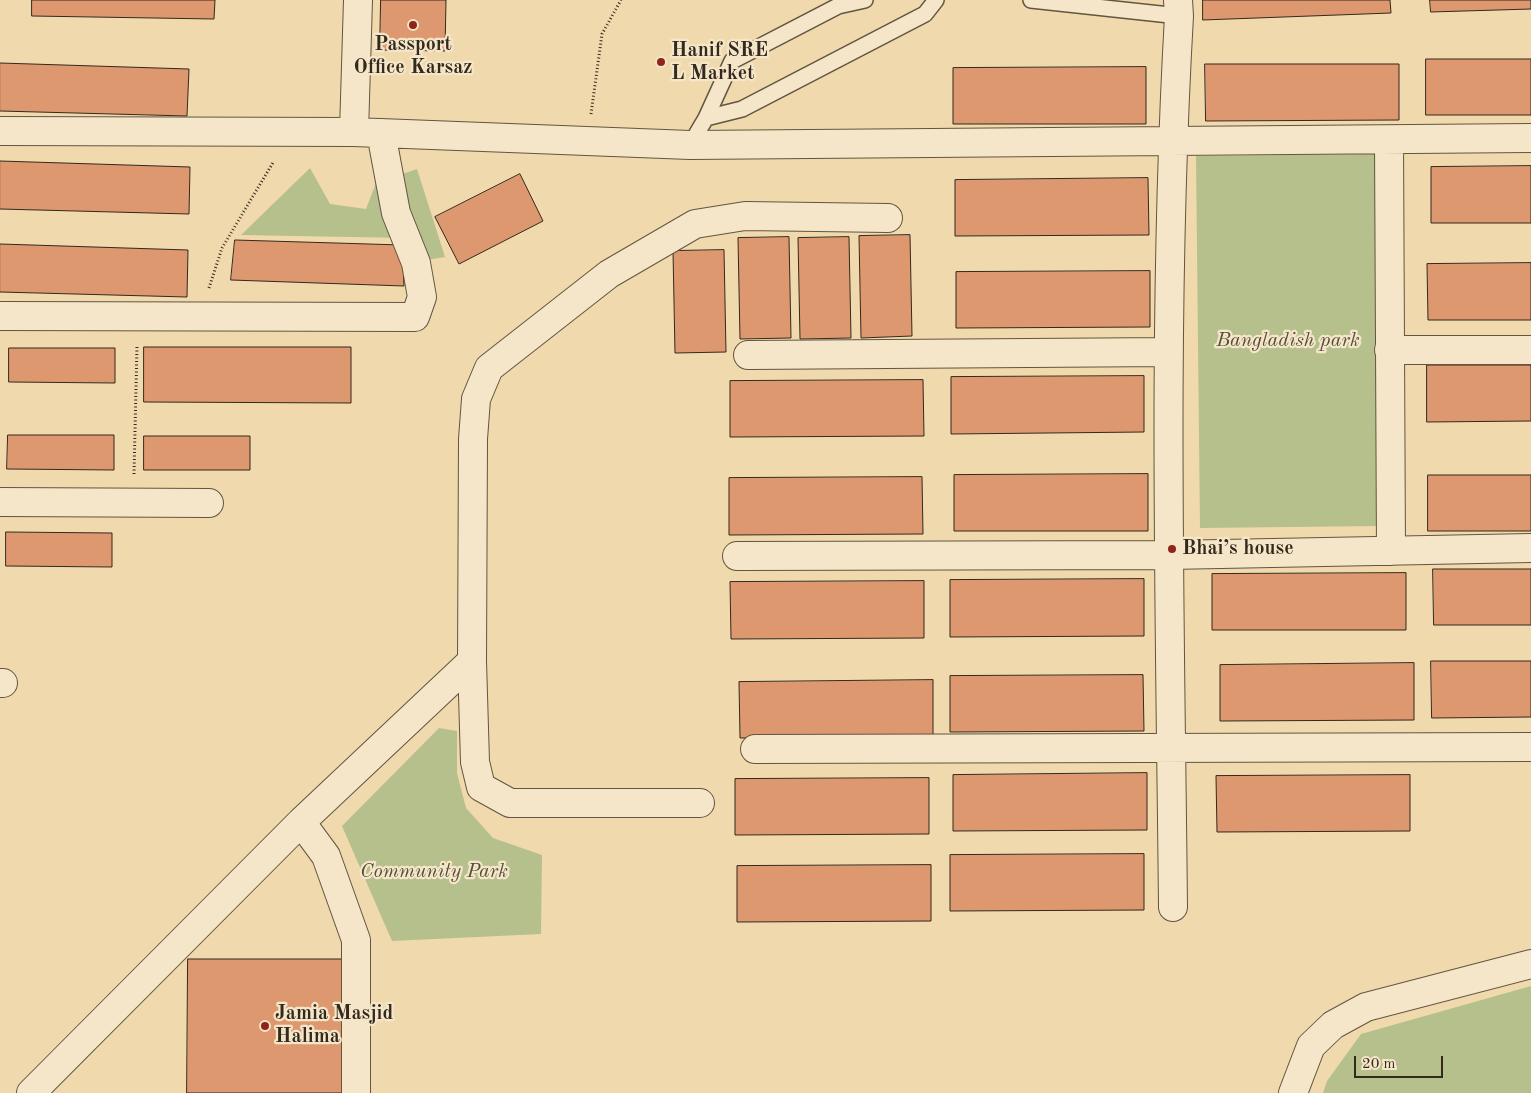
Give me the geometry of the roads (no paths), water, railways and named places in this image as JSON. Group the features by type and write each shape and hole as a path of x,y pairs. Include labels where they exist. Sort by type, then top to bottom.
{"street":[{"path":"0,316 415,317 422,297 416,263 367,133 358,0"},
{"path":"1172,907 1168,352 1172,142 1179,8"},
{"path":"0,131 367,133 701,145 1531,138"},
{"path":"1388,140 1391,551"},
{"path":"700,804 510,803 492,795 481,787 475,762 472,661 473,439 476,399 489,368 609,274 695,224 745,216 888,218"},
{"path":"1389,350 1531,350"},
{"path":"748,355 1168,352"},
{"path":"0,502 210,503"},
{"path":"737,556 1169,555 1531,548"},
{"path":"31,1093 301,822 472,661"},
{"path":"755,749 1531,747"},
{"path":"301,822 326,856 356,940 356,1093"},
{"path":"1293,1093 1312,1046 1333,1025 1366,1007 1531,964"}],"lane":[{"path":"701,145 706,118 732,61 838,6 865,0"},
{"path":"706,118 742,109 925,14 936,0"},
{"path":"1032,0 1179,8"}],"place":[{"name":"Passport Office Karsaz","path":"413,25"},
{"name":"Hanif SRE L Market","path":"661,62"},
{"name":"Bhai’s house","path":"1172,549"},
{"name":"Jamia Masjid Halima","path":"265,1026"}],"park label":[{"name":"Bangladish park","path":"1288,341"},
{"name":"Community Park","path":"434,872"}]}
